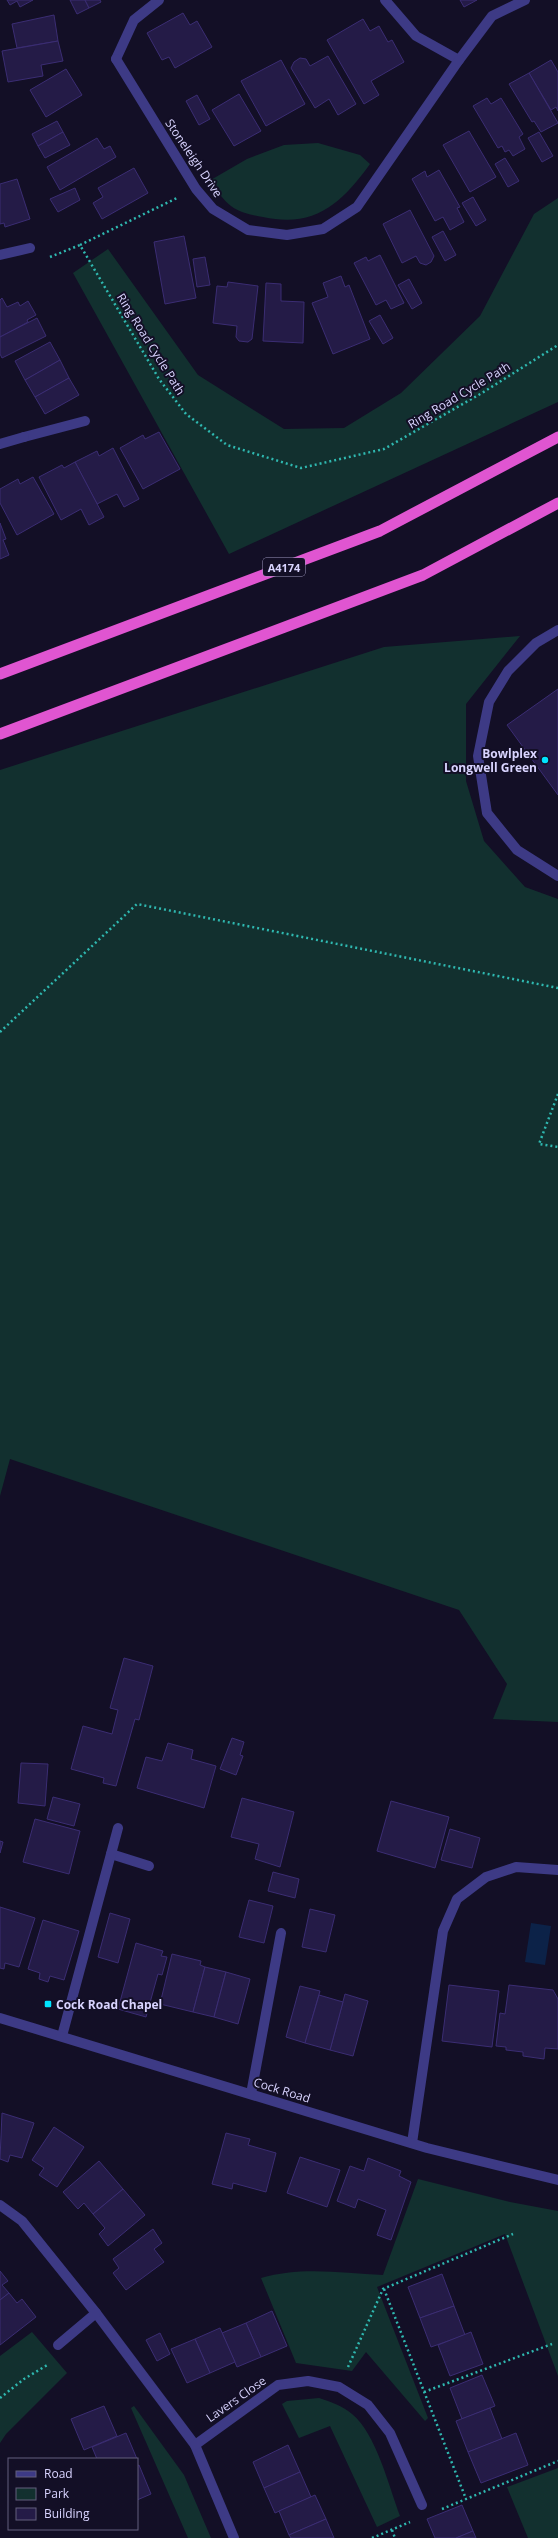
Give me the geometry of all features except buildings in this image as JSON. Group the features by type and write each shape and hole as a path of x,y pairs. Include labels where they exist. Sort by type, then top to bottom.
{"highway":[{"name":"A4174","path":"0,674 380,531 558,437"},
{"path":"0,734 423,575 558,503"}],"street":[{"name":"Stoneleigh Drive","path":"159,0 134,20 116,59 196,189 213,209 248,230 287,235 323,229 357,207 459,60 492,16 524,0"},
{"path":"385,0 416,36 459,60"},
{"path":"0,255 30,248"},
{"path":"0,444 85,421"},
{"path":"558,630 536,643 508,671 489,702 478,756 487,813 517,850 558,876"},
{"path":"62,2036 118,1828"},
{"path":"111,1854 149,1866"},
{"path":"412,2144 443,1931 458,1899 486,1877 516,1867 558,1870"},
{"path":"251,2094 281,1932"},
{"name":"Cock Road","path":"0,2018 412,2144 558,2180"},
{"path":"0,2205 22,2221 96,2313 195,2444 234,2538"},
{"path":"58,2345 96,2313"},
{"name":"Lavers Close","path":"195,2444 278,2385 308,2381 339,2387 368,2405 390,2433 422,2505"}],"path":[{"path":"46,259 80,245 196,189"},
{"name":"Ring Road Cycle Path","path":"80,245 160,379 186,414 227,445 301,468 384,449 482,393 558,345"},
{"path":"0,1032 137,904 558,990"},
{"path":"558,1094 539,1144 558,1147"},
{"path":"339,2387 383,2289 513,2234"},
{"path":"383,2289 466,2499 558,2461"},
{"path":"424,2392 552,2344"},
{"path":"0,2398 24,2379 54,2361 58,2345"},
{"path":"372,2538 409,2522"},
{"path":"392,2530 395,2538"}],"green space":[{"path":"318,143 360,155 370,164 348,191 337,201 325,210 312,216 281,220 242,212 228,204 209,181 247,159 284,145"},
{"path":"558,198 558,402 229,554 73,273 108,249 198,375 284,429 344,428 401,393 480,316 534,214"},
{"path":"520,636 466,704 466,781 484,841 525,887 558,899 558,1722 493,1719 507,1684 459,1610 10,1459 0,1496 0,770 384,647"},
{"path":"418,2179 510,2202 558,2211 558,2376 505,2234 377,2287 428,2418 425,2421 366,2352 352,2371 296,2363 261,2278 276,2274 306,2271 383,2275"},
{"path":"32,2332 67,2373 6,2434 0,2443 0,2356"},
{"path":"319,2398 345,2409 361,2423 375,2447 381,2461 400,2516 377,2527 330,2426 299,2438 282,2404 287,2401"},
{"path":"134,2406 184,2475 211,2538 188,2538 131,2408"},
{"path":"558,2468 558,2538 528,2538 507,2487"}],"water":[{"path":"531,1923 551,1926 545,1965 525,1962"}],"place":[{"name":"Bowlplex Longwell Green","path":"545,760"},
{"name":"Cock Road Chapel","path":"48,2004"}]}
